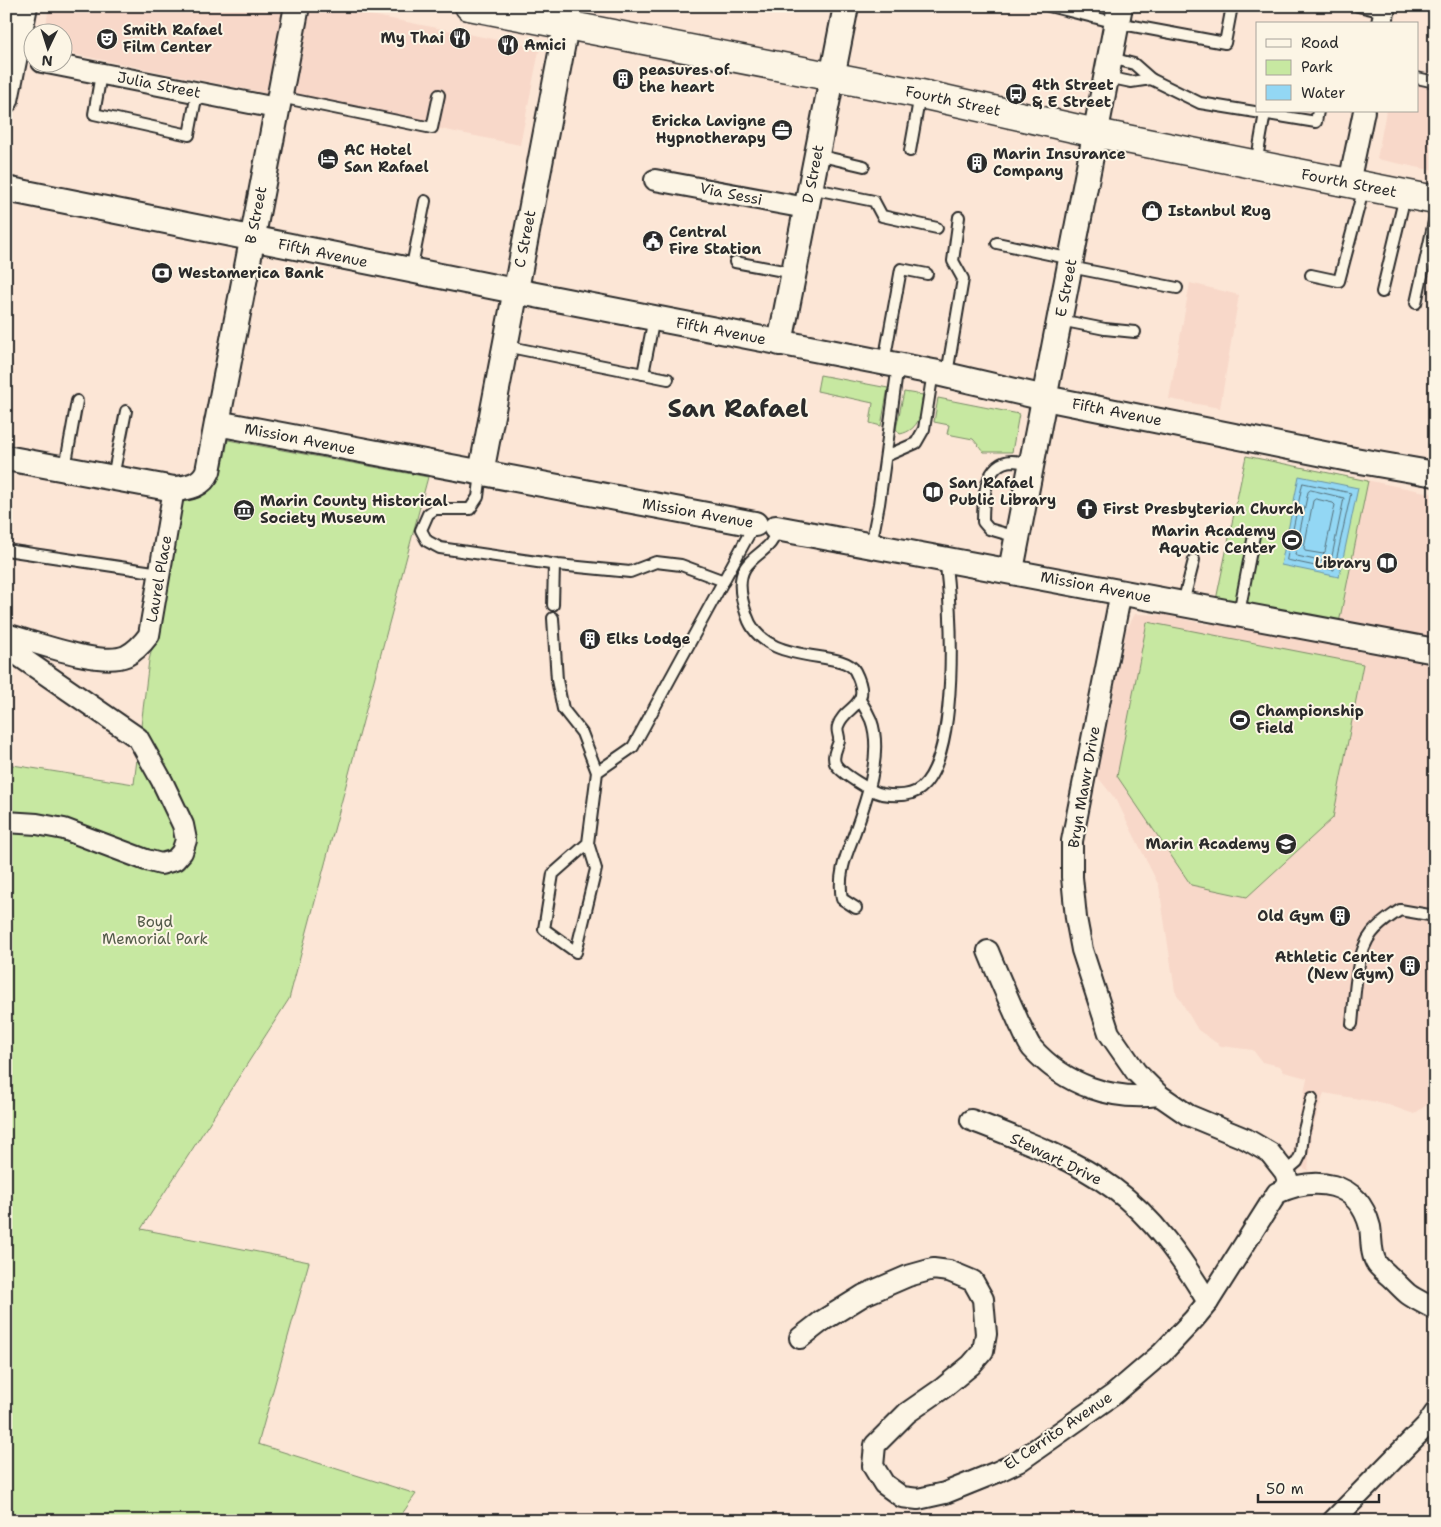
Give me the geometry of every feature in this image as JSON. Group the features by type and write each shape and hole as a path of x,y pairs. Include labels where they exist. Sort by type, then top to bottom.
{"main road":[{"name":"Fourth Street","path":"470,6 568,15 833,77 921,94 1096,133 1435,200"}],"street":[{"path":"25,6 25,22"},
{"name":"B Street","path":"217,423 297,6"},
{"name":"D Street","path":"780,342 846,6"},
{"name":"C Street","path":"481,473 568,15"},
{"name":"E Street","path":"1011,570 1119,15"},
{"path":"6,100 22,64"},
{"name":"Julia Street","path":"72,68 197,93 278,102"},
{"path":"1357,185 1364,112"},
{"name":"Via Sessi","path":"655,180 808,198"},
{"name":"Fifth Avenue","path":"6,189 515,291 940,373 1045,398 1349,459 1435,474"},
{"path":"6,458 174,489 188,488 198,483 205,477 208,471 217,423"},
{"name":"Mission Avenue","path":"217,423 1011,570 1435,651"},
{"name":"Laurel Place","path":"6,634 93,658 114,660 128,655 140,646 149,635 174,489"},
{"name":"Bryn Mawr Drive","path":"1121,592 1072,841 1072,877 1076,918 1082,950 1109,1033 1136,1072 1159,1095 1188,1115 1246,1139 1270,1154 1288,1180"},
{"path":"6,647 138,738 162,781 183,825 186,840 182,852 175,860 161,864 64,830 37,824 6,822"},
{"path":"988,951 998,978 1031,1047 1065,1077 1103,1092 1138,1098 1159,1095"},
{"name":"Stewart Drive","path":"972,1120 1062,1158 1114,1188 1150,1221 1183,1262 1208,1302"},
{"path":"1288,1180 1343,1189 1356,1198 1365,1212 1377,1264 1408,1294 1435,1309"},
{"name":"El Cerrito Avenue","path":"800,1338 822,1321 864,1294 908,1276 933,1269 949,1272 973,1281 982,1299 986,1334 983,1351 943,1388 907,1413 875,1445 873,1466 884,1484 902,1497 918,1499 945,1493 1018,1462 1113,1395 1162,1353 1208,1302 1277,1193 1288,1180"},
{"path":"1333,1521 1426,1426 1435,1413"}],"lane":[{"path":"1049,6 1119,15 1225,43 1232,6"},
{"path":"1358,6 1384,14"},
{"path":"1109,67 1134,64 1151,79 1200,103 1256,112"},
{"path":"1109,67 1131,82 1151,79"},
{"path":"101,74 94,114 189,135 197,93"},
{"path":"1418,78 1435,82"},
{"path":"910,151 921,94"},
{"path":"278,102 432,128 439,95"},
{"path":"1258,112 1316,122 1318,112"},
{"path":"1256,165 1265,113"},
{"path":"817,155 864,166"},
{"path":"1311,276 1339,281 1357,185"},
{"path":"1382,292 1405,194"},
{"path":"808,198 874,202 882,216 937,228"},
{"path":"411,270 425,201"},
{"path":"886,456 916,443 924,429 963,279 952,261 959,217"},
{"path":"1416,303 1435,217"},
{"path":"997,243 1177,288"},
{"path":"735,262 794,273"},
{"path":"871,545 886,456 891,364 901,269 927,274"},
{"path":"643,374 654,318"},
{"path":"1060,320 1105,329 1134,332"},
{"path":"505,346 668,379"},
{"path":"64,468 77,401"},
{"path":"113,477 126,411"},
{"path":"1017,537 988,530 983,522 985,492 990,474 999,466 1012,461 1032,465"},
{"path":"481,473 478,497 470,509 435,509 428,514 422,530 427,541 440,548 554,565 630,572 656,562 681,565 724,581"},
{"path":"597,772 633,746 724,581 766,526 775,536 771,544 744,569 740,583 746,615 750,624 758,635 774,646 805,656 842,662 852,666 859,680 860,700 871,720 874,741 870,789 844,861 839,885 842,899 856,908"},
{"path":"1238,613 1254,535"},
{"path":"6,550 160,573"},
{"path":"860,700 842,718 838,726 839,739 834,754 835,762 840,769 870,789 887,795 910,795 923,787 934,768 944,741 948,716 950,681 949,592 945,558"},
{"path":"1183,603 1194,560"},
{"path":"553,605 554,565"},
{"path":"553,618 557,680 563,709 582,732 597,772 588,843 596,869 576,952 544,929 554,874 588,843"},
{"path":"1352,1024 1362,954 1371,934 1384,921 1400,910 1435,916"},
{"path":"1288,1180 1301,1154 1312,1098"}],"shaded area":[{"path":"49,6 325,6 539,48 539,51 520,145 72,54 72,22 47,22"},
{"path":"1418,75 1435,79 1435,171 1377,159 1386,112 1418,112"},
{"path":"1190,283 1239,295 1220,408 1169,399"},
{"name":"Marin Academy","path":"1246,456 1435,494 1435,1099 1414,1114 1383,1103 1324,1093 1311,1134 1308,1171 1291,1160 1307,1078 1284,1072 1280,1066 1262,1062 1253,1050 1221,1046 1198,1030 1175,991 1159,886 1117,801 1097,776 1126,631 1135,614 1166,615 1210,625"}],"green space":[{"path":"820,375 888,388 881,426 870,423 873,403 817,391"},
{"path":"904,392 923,395 923,401 921,414 916,424 912,429 900,434 896,429"},
{"path":"938,398 1019,414 1012,452 984,452 973,439 947,434 949,425 934,422"},
{"name":"Boyd Memorial Park","path":"228,440 428,477 289,999 141,1229 309,1262 258,1444 416,1494 397,1521 6,1521 6,764 134,784 149,660 158,626 178,499 198,498 212,488 220,474"},
{"name":"Marin Academy Aquatic Center","path":"1246,456 1368,481 1339,623 1216,600"},
{"name":"Championship Field","path":"1147,622 1363,664 1333,818 1247,897 1191,885 1117,776"}],"water":[{"path":"1299,476 1358,488 1339,577 1281,565"}],"place":[{"name":"My Thai","path":"460,38"},
{"name":"Smith Rafael Film Center","path":"107,39"},
{"name":"Amici","path":"508,45"},
{"name":"peasures of the heart","path":"623,79"},
{"name":"4th Street & E Street","path":"1016,94"},
{"name":"Ericka Lavigne Hypnotherapy","path":"782,130"},
{"name":"AC Hotel San Rafael","path":"328,159"},
{"name":"Marin Insurance Company","path":"977,163"},
{"name":"Istanbul Rug","path":"1152,211"},
{"name":"Central Fire Station","path":"653,241"},
{"name":"Westamerica Bank","path":"162,273"},
{"name":"San Rafael Public Library","path":"933,492"},
{"name":"First Presbyterian Church","path":"1087,509"},
{"name":"Marin County Historical Society Museum","path":"244,510"},
{"name":"Marin Academy Aquatic Center","path":"1292,540"},
{"name":"Library","path":"1387,563"},
{"name":"Elks Lodge","path":"590,639"},
{"name":"Championship Field","path":"1240,720"},
{"name":"Marin Academy","path":"1286,844"},
{"name":"Old Gym","path":"1340,916"},
{"name":"Athletic Center (New Gym)","path":"1410,966"}],"district":[{"name":"San Rafael","path":"738,408"}]}
